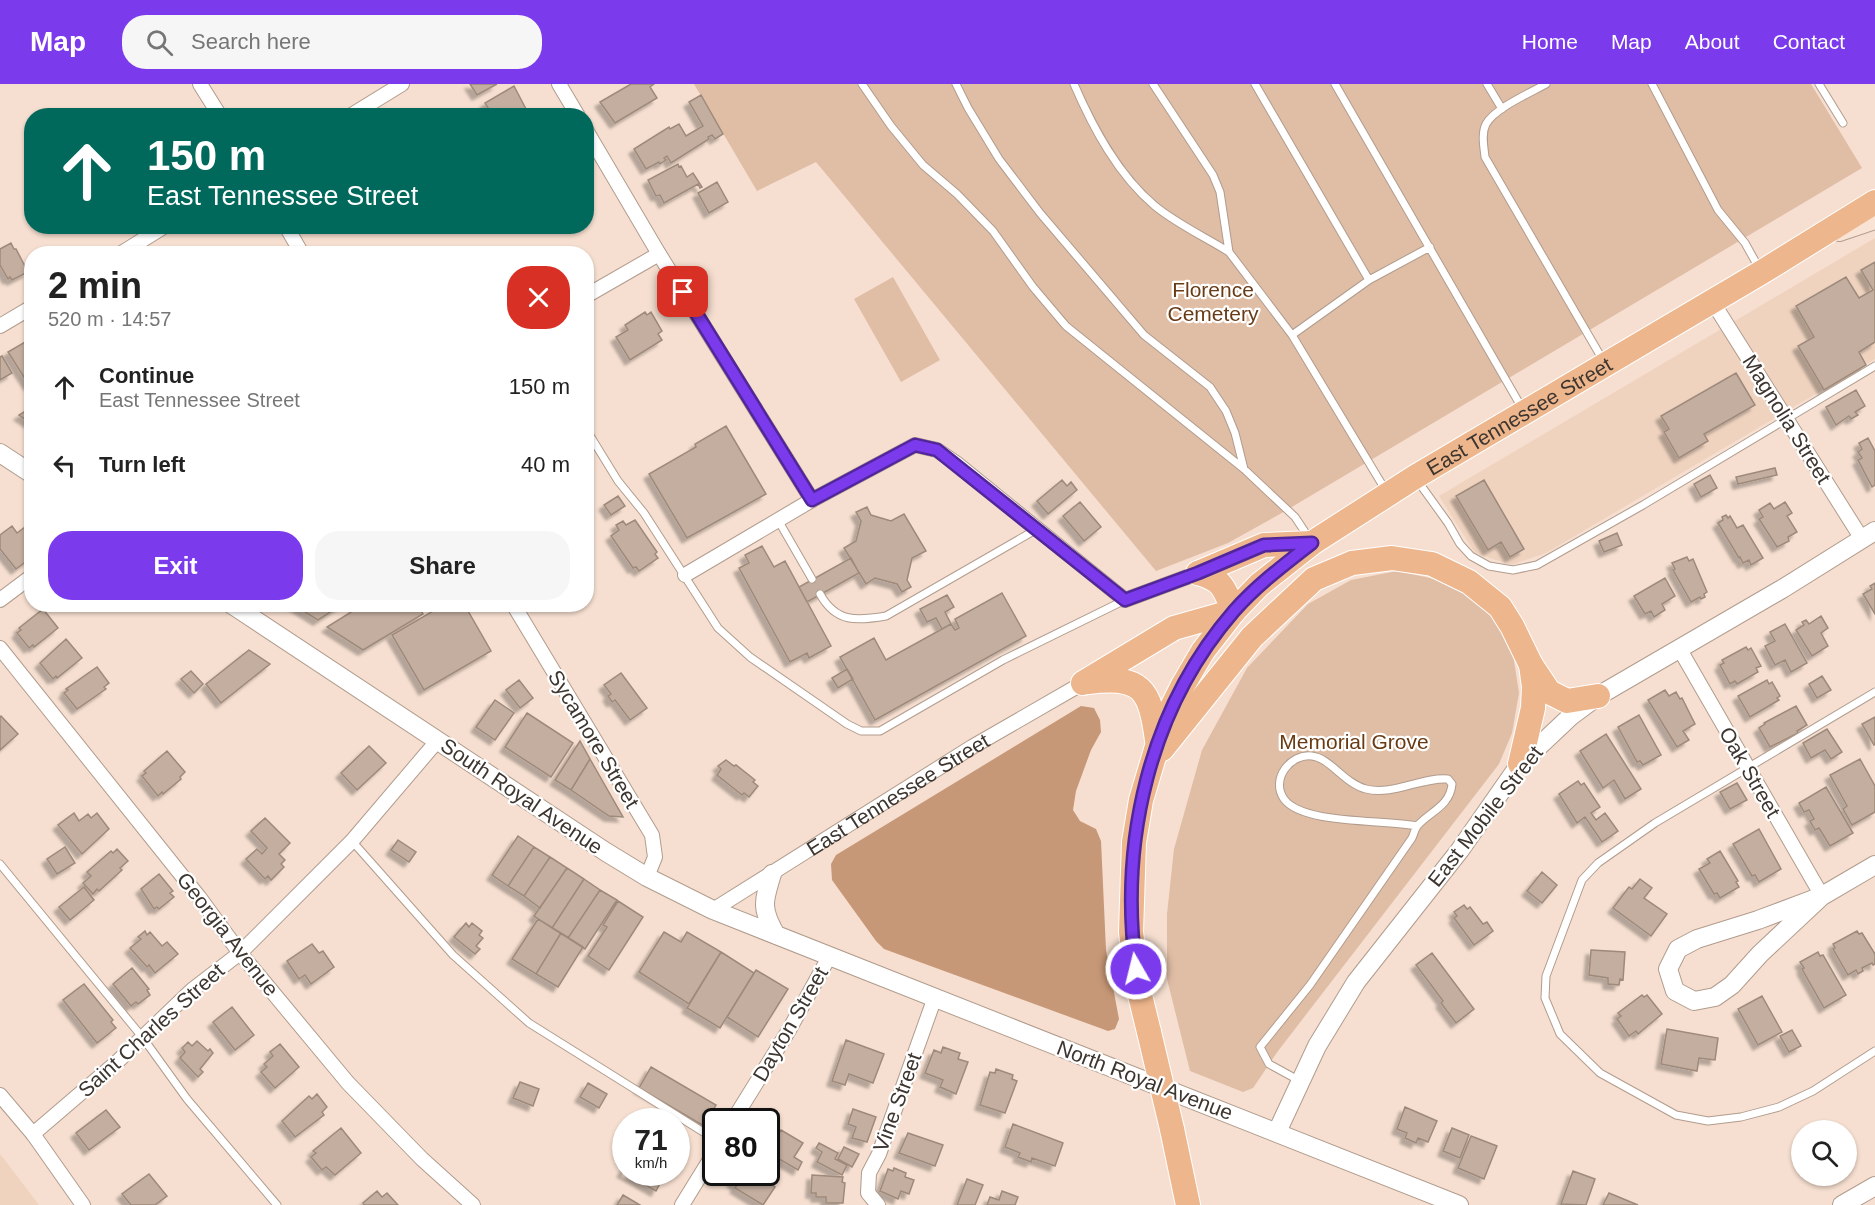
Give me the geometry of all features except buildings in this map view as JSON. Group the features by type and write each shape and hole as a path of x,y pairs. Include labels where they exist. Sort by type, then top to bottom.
{"highway":[{"name":"East Tennessee Street","path":"1154,752 1164,723 1203,651 1234,611 1259,585 1312,543 1389,496 1415,477 1762,272 1875,202"},
{"path":"1198,573 1264,545 1312,543"},
{"path":"1154,752 1252,637 1314,579 1352,563 1392,558 1412,560 1432,564 1469,582 1500,608 1512,626 1531,666 1550,692 1567,701 1598,696"},
{"path":"1083,683 1174,628 1234,611 1222,585 1214,578 1198,573"},
{"path":"1520,764 1533,708 1534,687 1531,666"},
{"path":"1083,683 1113,679 1126,681 1139,687 1149,700 1153,713 1154,752 1141,800 1134,842 1131,932 1138,987 1188,1205"}],"main road":[{"name":"East Tennessee Street","path":"1817,238 1875,219"}],"street":[{"path":"200,84 215,108"},
{"path":"363,108 402,84"},
{"path":"559,84 573,108"},
{"path":"594,144 659,254 812,500"},
{"path":"133,246 152,234"},
{"path":"594,291 659,254"},
{"name":"Magnolia Street","path":"1712,301 1787,417 1868,535"},
{"path":"0,326 24,312"},
{"path":"685,575 812,500 915,445 937,450 1125,600 1198,573"},
{"path":"0,453 24,469"},
{"name":"East Mobile Street","path":"1277,1132 1332,1018 1356,982 1460,850 1520,764 1563,723 1598,696 1782,589 1868,535"},
{"path":"0,600 24,582"},
{"name":"South Royal Avenue","path":"243,612 647,877 713,910 829,957"},
{"name":"Sycamore Street","path":"518,612 652,835 655,857 647,877"},
{"name":"Georgia Avenue","path":"0,648 199,897 240,953 348,1083 422,1159 473,1205"},
{"name":"Oak Street","path":"1679,648 1822,896"},
{"name":"East Tennessee Street","path":"713,910 972,747 1083,683"},
{"name":"Saint Charles Street","path":"33,1134 142,1038 192,990 240,953 352,841 438,740"},
{"path":"1822,896 1760,954 1731,985 1715,997 1694,1001 1675,991 1668,969 1678,949 1697,939 1758,920 1822,896 1875,865"},
{"path":"772,874 764,904 766,918 776,935"},
{"name":"North Royal Avenue","path":"829,957 1459,1205"},
{"name":"Dayton Street","path":"741,1108 789,1030 829,957"},
{"name":"Vine Street","path":"878,1205 868,1193 869,1173 879,1155 935,998"},
{"path":"0,1095 33,1134 83,1205"},
{"path":"682,1205 702,1173"},
{"path":"1842,1205 1875,1186"}],"lane":[{"path":"862,84 891,126 923,165 957,194 993,231 1033,287 1066,326 1244,469 1295,517 1312,543"},
{"path":"956,84 999,159 1040,213 1144,335 1210,387 1226,411 1235,433 1244,469"},
{"path":"1074,84 1093,123 1132,183 1155,206 1229,252 1292,335 1389,496"},
{"path":"1153,84 1214,175 1220,192 1229,252"},
{"path":"1255,84 1369,280"},
{"path":"1335,84 1525,413"},
{"path":"1487,84 1502,109"},
{"path":"1546,84 1502,109 1486,124 1483,138 1485,157 1605,364"},
{"path":"1652,84 1718,210 1745,243 1762,272"},
{"path":"1819,84 1843,123"},
{"path":"1292,335 1369,280 1430,247"},
{"path":"1415,477 1460,544 1471,556 1489,566 1514,570 1537,564 1561,553 1875,366"},
{"path":"594,442 618,481 644,513 718,628 750,657 847,724 861,731 880,731 1003,660 1125,600"},
{"path":"778,520 812,579"},
{"path":"820,594 827,606 838,615 852,619 886,616 1037,529"},
{"path":"1875,693 1654,823 1598,863 1582,880 1546,976 1545,998 1560,1034 1600,1073 1676,1115 1708,1121 1741,1117 1779,1107 1813,1090 1875,1051"},
{"path":"1300,1081 1269,1064 1260,1047 1310,986 1412,838 1417,826 1436,813 1452,792 1452,784 1448,779 1439,778 1389,790 1366,789 1343,777 1327,762 1313,756 1295,758 1284,768 1280,784 1284,798 1299,810 1313,815 1399,822 1417,826"},
{"path":"352,841 453,956 529,1023 702,1131"},
{"path":"0,864 142,1038 186,1099 277,1205"}],"shaded area":[{"path":"1875,238 1875,359 1546,553 1511,565 1475,553 1439,496"},
{"path":"1081,706 1094,708 1100,720 1101,732 1091,750 1076,791 1073,810 1080,821 1096,829 1101,841 1106,950 1119,1019 1115,1029 1108,1031 884,949 832,880 831,864 836,855"},
{"path":"0,1154 14,1172 39,1205 0,1205"}],"green space":[{"name":"Florence Cemetery","path":"694,84 1811,84 1862,168 1280,514 1228,543 1156,571 816,162 757,191"},
{"path":"893,277 940,360 901,382 854,299"},
{"name":"Memorial Grove","path":"1397,571 1449,582 1490,613 1512,648 1519,693 1512,733 1499,764 1278,1051 1253,1088 1243,1092 1190,1071 1167,979 1167,914 1174,849 1202,750 1247,668 1308,604 1351,580"}],"route":[{"path":"683,292 812,500 915,445 937,450 1125,600 1264,545 1312,543 1259,585 1234,611 1203,651 1164,723 1141,800 1134,842 1131,932 1136,969"}]}
